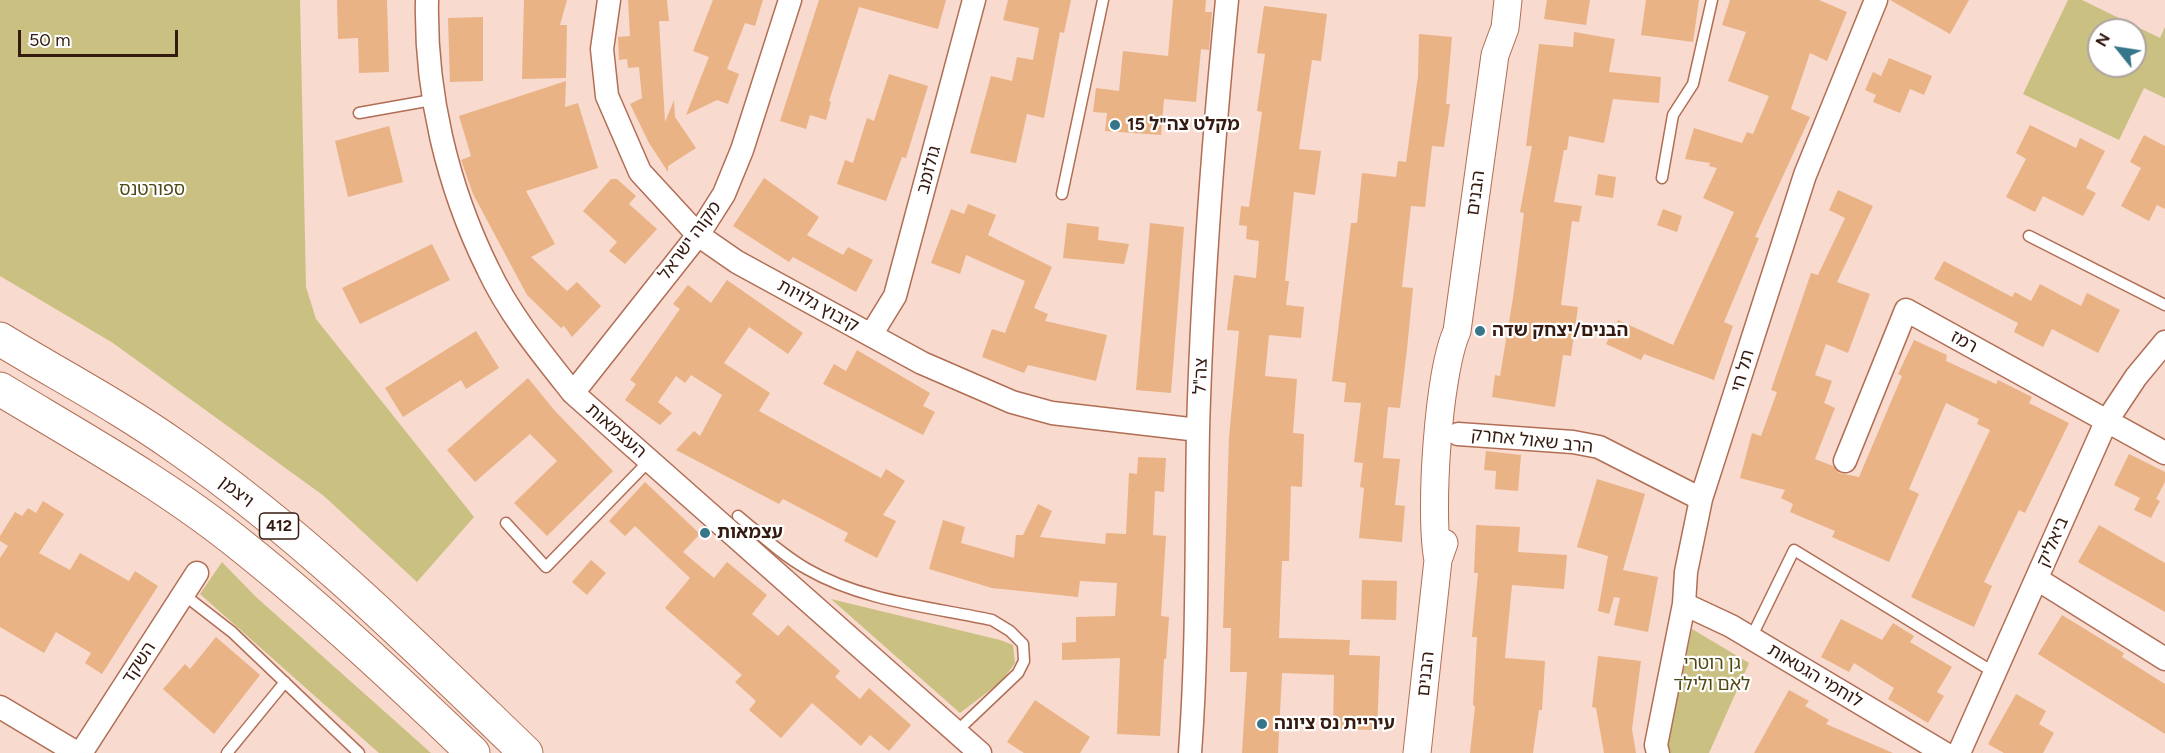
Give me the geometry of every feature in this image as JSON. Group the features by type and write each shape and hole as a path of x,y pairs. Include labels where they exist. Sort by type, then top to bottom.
{"main road":[{"name":"ויצמן","path":"0,339 177,447 232,488 281,528 412,644 526,753"},
{"name":"412","path":"0,389 176,497 243,547 408,690 473,753"}],"street":[{"name":"העצמאות","path":"427,0 426,37 432,100 465,216 488,270 529,338 573,393 980,753"},
{"name":"קיבוץ גלויות","path":"609,0 602,49 607,96 640,172 698,235 737,262 922,363 971,386 1042,411 1091,419 1198,430"},
{"name":"מקוה ישראל","path":"573,393 698,235 724,194 742,150 790,0"},
{"name":"גולומב","path":"871,335 895,297 974,0"},
{"name":"צה\"ל","path":"1190,753 1195,695 1198,430 1208,202 1227,0"},
{"name":"הבנים","path":"1494,0 1492,23 1495,55"},
{"name":"הבנים","path":"1438,560 1434,541 1435,479 1449,356 1457,331 1495,55 1505,28 1508,0"},
{"name":"תל חי","path":"1658,753 1656,745 1684,604 1686,572 1701,499 1805,175 1873,1"},
{"name":"רמז","path":"1845,461 1906,310 2165,453"},
{"name":"הבנים","path":"1417,753 1438,560 1444,542 1458,434 1462,367 1457,331"},
{"name":"ביאליק","path":"1959,753 2106,422 2136,377 2165,342"},
{"name":"הרב שאול אחרק","path":"1458,434 1573,442 1599,447 1701,499"},
{"name":"השקד","path":"79,753 197,573"},
{"path":"2037,579 2165,659"},
{"name":"לוחמי הגטאות","path":"1684,604 1751,638 1944,753"},
{"path":"0,707 79,753"}],"lane":[{"path":"1062,194 1103,0"},
{"path":"1662,178 1673,115 1693,84 1712,0"},
{"path":"359,113 432,100"},
{"path":"2029,236 2165,304"},
{"path":"506,523 546,567 649,460"},
{"path":"738,516 806,569 837,583 859,592 992,620 1010,630 1023,644 1024,661 1018,673 956,732"},
{"path":"1751,638 1794,550 1995,673"},
{"path":"183,594 232,632 359,753"},
{"path":"227,753 285,682"}],"green space":[{"name":"ספורטנס","path":"0,0 300,0 306,287 316,319 474,517 417,582 324,496 113,343 0,276"},
{"path":"2068,0 2082,0 2119,18 2087,18 2087,78 2147,78 2147,32 2160,38 2165,27 2165,98 2144,88 2119,140 2023,94"},
{"path":"222,562 256,597 431,753 379,753 200,594"},
{"path":"831,599 1000,640 1013,645 1015,663 1002,681 960,713"},
{"name":"גן רוטרי לאם ולילד","path":"1692,629 1749,663 1709,753 1665,753"}],"building":[{"path":"337,0 387,0 389,72 359,73 358,38 338,39"},
{"path":"524,0 567,0 560,25 567,25 566,78 522,79"},
{"path":"628,0 667,0 669,21 659,21 665,122 674,100 675,117 696,148 668,166 668,172 649,143 630,104 642,98 639,67 628,68 627,59 619,60 618,37 630,36"},
{"path":"713,0 763,0 755,26 745,23 727,69 739,74 728,104 717,100 686,115 709,57 693,51"},
{"path":"819,0 946,0 938,29 859,7 829,101 831,102 826,120 810,115 806,129 780,121"},
{"path":"1008,0 1071,0 1064,33 1060,32 1044,118 1027,114 1016,163 970,153 991,76 1012,81 1017,57 1033,60 1039,28 1003,20"},
{"path":"1173,0 1206,0 1205,12 1212,12 1209,50 1201,49 1196,102 1164,99 1161,135 1105,131 1107,113 1093,112 1096,88 1119,91 1123,51 1168,56"},
{"path":"1547,0 1590,0 1586,25 1544,19"},
{"path":"1646,0 1699,0 1693,42 1641,35"},
{"path":"1730,0 1819,0 1847,12 1827,61 1810,53 1791,109 1810,117 1755,237 1759,238 1724,322 1733,326 1714,380 1644,354 1641,360 1606,344 1618,320 1673,345 1734,212 1703,198 1717,168 1709,166 1710,163 1685,159 1694,128 1742,143 1747,132 1753,134 1769,96 1728,81 1746,32 1722,25"},
{"path":"1890,0 1969,0 1950,34"},
{"path":"1264,6 1327,14 1321,61 1312,60 1299,149 1321,151 1315,195 1294,192 1285,281 1289,281 1286,305 1304,307 1301,338 1269,335 1265,376 1297,379 1293,433 1304,434 1302,487 1291,486 1289,561 1282,561 1279,638 1350,640 1349,655 1380,656 1377,730 1333,729 1334,675 1282,673 1278,753 1242,753 1247,672 1230,672 1231,628 1223,628 1229,437 1239,331 1227,330 1234,275 1256,278 1259,241 1246,239 1247,226 1239,225 1241,206 1249,207 1262,112 1257,111 1265,54 1257,53"},
{"path":"483,17 483,81 450,82 448,18"},
{"path":"1574,32 1615,39 1609,72 1661,77 1659,103 1613,99 1604,143 1569,136 1567,150 1564,150 1554,202 1582,206 1579,222 1572,221 1561,305 1578,307 1571,356 1563,355 1555,407 1492,397 1495,375 1500,376 1513,298 1524,213 1520,212 1532,146 1526,146 1539,44 1573,47"},
{"path":"1419,34 1452,37 1446,104 1450,104 1444,147 1432,146 1425,207 1411,206 1402,287 1413,288 1407,349 1400,408 1388,407 1383,458 1400,459 1395,505 1405,506 1402,542 1359,538 1364,488 1360,487 1363,463 1354,462 1361,403 1344,402 1346,383 1332,381 1351,223 1357,223 1362,173 1396,177 1398,161 1406,162 1418,76"},
{"path":"1889,58 1932,76 1924,95 1910,89 1900,113 1873,102 1876,95 1865,90 1873,72 1881,76"},
{"path":"889,74 928,86 906,158 902,157 886,201 837,184 845,160 853,163 867,118 874,121"},
{"path":"566,81 565,107 578,103 598,168 526,191 555,244 531,257 567,291 577,282 601,306 572,337 564,326 561,328 527,295 473,194 461,160 471,156 459,116"},
{"path":"2030,125 2076,148 2080,138 2105,151 2086,188 2096,193 2083,216 2043,196 2035,212 2006,197 2026,159 2016,153"},
{"path":"389,126 403,182 348,197 335,141"},
{"path":"2144,135 2165,146 2165,209 2157,205 2149,221 2121,206 2141,168 2130,162"},
{"path":"1598,174 1616,177 1613,198 1595,195"},
{"path":"764,178 819,217 807,235 843,255 848,247 873,260 856,292 793,257 789,262 733,226"},
{"path":"611,179 617,179 636,196 629,204 657,229 625,264 609,251 617,242 583,211"},
{"path":"1838,190 1873,206 1837,282 1870,294 1848,353 1826,344 1815,375 1832,381 1824,403 1835,408 1815,459 1833,466 1839,473 1859,477 1902,376 1898,374 1914,340 1947,355 1946,361 1996,384 1998,380 2032,397 2029,403 2069,423 2025,513 2019,510 1984,582 1992,586 1974,627 1911,597 1990,430 1977,424 1979,419 1946,403 1909,489 1919,494 1889,562 1832,537 1835,531 1790,512 1793,504 1781,498 1785,490 1740,478 1752,433 1761,436 1777,392 1771,390 1811,273 1818,275 1845,218 1829,210"},
{"path":"968,204 996,215 988,235 1052,267 1034,308 1048,314 1045,321 1107,335 1096,381 1028,365 1024,373 982,357 992,329 1005,333 1025,281 966,255 960,274 931,263 951,209 964,214"},
{"path":"1663,209 1682,216 1677,232 1657,225"},
{"path":"1067,223 1099,227 1098,240 1129,244 1124,264 1063,258"},
{"path":"1150,223 1184,227 1171,393 1136,390"},
{"path":"432,244 450,280 360,324 342,288"},
{"path":"1944,261 2012,297 2015,292 2031,301 2040,284 2081,306 2087,293 2120,310 2098,353 2052,329 2043,347 2014,332 2018,323 1934,279"},
{"path":"727,280 803,333 788,354 749,327 724,363 770,393 759,411 881,478 886,469 905,481 883,515 896,521 877,558 844,541 848,533 783,499 779,504 676,450 694,431 700,436 722,395 691,375 685,383 676,376 658,402 672,413 660,425 625,400 636,384 630,380 680,309 673,304 688,285 711,303"},
{"path":"476,331 499,368 466,389 461,380 403,417 385,388"},
{"path":"857,350 930,393 923,406 935,412 923,435 823,384 834,364 846,371"},
{"path":"528,378 555,411 613,471 547,536 514,503 557,461 530,434 475,482 447,450"},
{"path":"1486,451 1521,455 1518,491 1495,489 1496,471 1484,470"},
{"path":"2129,454 2165,472 2165,482 2156,499 2160,501 2151,518 2134,510 2140,498 2114,485"},
{"path":"1138,457 1166,458 1164,492 1155,491 1153,535 1166,536 1161,616 1169,617 1166,659 1164,659 1160,736 1117,734 1120,658 1062,660 1062,643 1076,642 1076,617 1115,616 1117,583 1080,581 1078,597 992,588 929,569 943,520 965,527 961,543 1014,558 1016,535 1023,535 1038,504 1052,511 1040,537 1105,544 1106,533 1126,534 1129,473 1137,474"},
{"path":"1597,479 1645,494 1623,570 1658,577 1648,632 1614,625 1620,598 1614,597 1609,614 1598,611 1608,556 1577,547"},
{"path":"645,482 700,534 683,552 714,578 727,562 767,595 752,614 778,636 788,625 840,671 835,677 860,699 869,688 911,725 889,751 870,735 861,746 812,703 781,738 749,710 756,701 735,682 742,675 665,608 690,578 635,526 625,536 609,521"},
{"path":"43,501 64,514 39,553 70,570 80,553 129,581 135,571 158,586 102,674 85,663 91,653 56,632 44,653 0,627 0,558 8,546 0,541 0,536 15,512 22,516 28,508 36,513"},
{"path":"1476,525 1520,527 1518,552 1567,555 1564,589 1512,585 1505,658 1545,661 1542,710 1539,710 1533,753 1470,753 1475,706 1473,705 1477,637 1472,637 1478,573 1474,573"},
{"path":"2099,525 2165,563 2165,612 2078,562"},
{"path":"591,560 606,573 587,595 572,582"},
{"path":"1362,580 1397,581 1396,620 1361,619"},
{"path":"2062,615 2124,653 2122,657 2165,684 2165,734 2038,654"},
{"path":"1841,619 1882,640 1893,623 1914,636 1910,642 1952,667 1937,692 1944,696 1928,723 1888,699 1894,688 1854,663 1849,672 1821,657"},
{"path":"216,637 260,675 214,734 163,689 185,664 190,669"},
{"path":"1598,656 1641,661 1632,729 1636,753 1604,753 1596,708 1592,707"},
{"path":"1789,690 1809,701 1805,706 1829,720 1826,724 1893,753 1754,753"},
{"path":"2016,694 2046,711 2039,724 2054,733 2043,753 2004,753 1988,744"},
{"path":"1035,700 1090,737 1080,753 1024,753 1007,742"}],"place":[{"name":"מקלט צה\"ל 15","path":"1115,125"},
{"name":"הבנים/יצחק שדה","path":"1480,331"},
{"name":"עצמאות","path":"705,533"},
{"name":"עיריית נס ציונה","path":"1262,724"}]}
